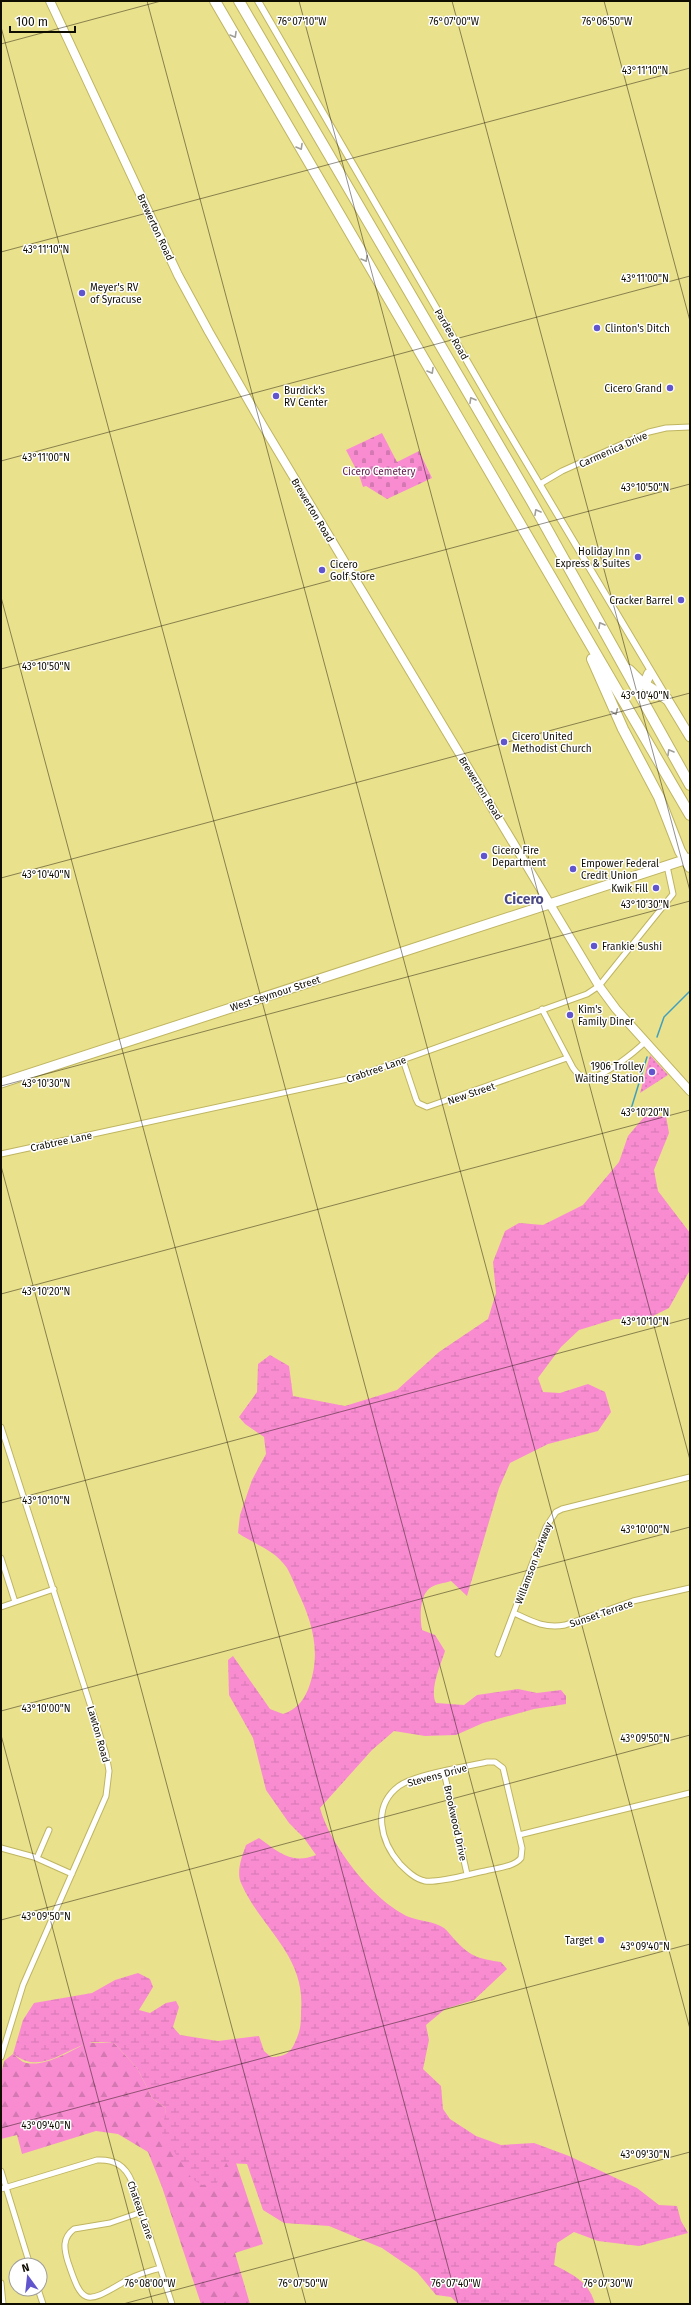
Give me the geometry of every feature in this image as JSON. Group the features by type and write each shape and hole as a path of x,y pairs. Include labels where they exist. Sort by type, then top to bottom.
{"highway":[{"path":"215,1 577,624 690,815"},
{"path":"239,1 532,502 690,785"},
{"path":"577,624 622,729 659,797 688,862"},
{"path":"613,648 641,682 664,696"},
{"path":"641,682 646,681 648,670"},
{"name":"Pardee Road","path":"664,696 690,737"},
{"name":"West Seymour Street","path":"1,1083 550,903 667,866 688,862"}],"main road":[{"name":"Brewerton Road","path":"50,1 178,275 266,431 599,986 616,1009 690,1090"}],"street":[{"name":"Pardee Road","path":"258,1 690,743"},
{"name":"Carmenica Drive","path":"540,484 562,471 649,432 666,428 690,427"},
{"name":"Crabtree Lane","path":"1,1154 319,1087 352,1078 587,994 599,986 673,894 667,866"},
{"path":"542,1009 567,1058 578,1074 590,1078 603,1072 632,1053 646,1041"},
{"name":"New Street","path":"403,1060 418,1103 427,1107 517,1077 567,1058"},
{"name":"Lawton Road","path":"1,1427 106,1754 109,1771 106,1796 23,1985 1,2058"},
{"name":"Willamson Parkway","path":"498,1654 546,1527 556,1512 562,1508 690,1477"},
{"path":"1,1558 15,1602"},
{"name":"Sunset Terrace","path":"514,1613 543,1626 552,1628 641,1599 690,1588"},
{"path":"1,1607 54,1589"},
{"name":"Stevens Drive","path":"487,1762 500,1765 506,1777 519,1835 522,1855 519,1861 507,1866 425,1881 406,1870 396,1858 383,1835 383,1808 392,1793 405,1782 487,1762"},
{"name":"Brookwood Drive","path":"444,1772 467,1874"},
{"path":"519,1835 690,1793"},
{"path":"37,1858 49,1830"},
{"path":"1,1848 37,1858 72,1874"},
{"name":"Chateau Lane","path":"3,2189 96,2160 119,2163 128,2173 172,2304"},
{"path":"1,2171 3,2189 27,2257"},
{"path":"142,2212 110,2224 74,2229 65,2239 64,2245 67,2259 76,2287 83,2296 91,2298 106,2294 134,2277 160,2268"},
{"path":"1,2283 3,2304"}],"green space":[{"name":"Cicero Cemetery","path":"382,433 397,462 419,451 432,478 387,499 366,486 363,487 359,475 346,450"},
{"path":"650,1055 668,1075 640,1093"},
{"path":"666,1116 669,1133 654,1170 658,1191 690,1233 690,1270 669,1308 647,1319 615,1319 579,1330 561,1347 538,1378 543,1392 560,1393 588,1384 605,1392 611,1412 598,1431 548,1444 510,1463 499,1488 467,1596 451,1581 430,1588 426,1592 422,1602 422,1630 435,1635 445,1651 435,1684 434,1698 436,1703 464,1705 477,1695 518,1689 537,1693 561,1690 566,1696 566,1704 534,1709 483,1723 456,1735 425,1736 394,1731 372,1750 320,1808 325,1823 343,1855 381,1898 395,1909 409,1917 431,1922 446,1929 466,1951 488,1960 501,1962 507,1969 474,2000 445,2009 426,2025 429,2040 423,2069 441,2086 443,2109 450,2119 476,2136 501,2145 534,2143 569,2156 637,2188 659,2205 677,2206 681,2221 688,2233 639,2246 598,2241 574,2232 557,2243 554,2265 580,2280 589,2290 595,2304 458,2304 451,2297 436,2295 417,2272 382,2248 329,2226 284,2223 263,2210 247,2164 226,2163 217,2183 202,2185 192,2179 162,2133 166,2108 153,2099 137,2068 114,2043 89,2043 50,2060 41,2062 23,2060 13,2054 23,2020 34,2003 92,1993 115,1980 138,1973 150,1979 153,1987 139,2010 150,2013 166,2003 176,2001 179,2007 173,2027 180,2035 218,2041 259,2036 264,2051 271,2057 282,2056 289,2052 296,2041 301,2023 301,1991 297,1974 280,1943 260,1915 241,1883 239,1869 246,1845 259,1838 279,1852 292,1858 307,1858 316,1855 304,1838 289,1823 266,1790 253,1738 229,1695 228,1660 233,1656 270,1709 283,1714 297,1706 306,1694 313,1672 315,1648 311,1625 307,1613 287,1568 276,1556 238,1533 240,1515 252,1480 266,1454 264,1437 245,1424 239,1417 257,1392 258,1364 270,1355 289,1366 293,1396 345,1406 397,1390 439,1352 488,1319 496,1293 493,1262 505,1231 519,1223 543,1225 583,1205 619,1162 628,1136 644,1117"},
{"path":"87,2043 114,2043 137,2068 153,2099 166,2108 165,2119 226,2163 236,2163 263,2244 235,2253 250,2304 201,2304 162,2187 148,2152 118,2134 96,2131 22,2154 17,2135 1,2139 1,2075 4,2061 13,2054 23,2062 31,2064 39,2063 56,2058"}],"waterway":[{"path":"657,1037 664,1017 690,991"},
{"path":"631,1109 647,1057"}],"place":[{"name":"Meyer's RV of Syracuse","path":"82,293"},
{"name":"Clinton's Ditch","path":"597,328"},
{"name":"Cicero Grand","path":"670,388"},
{"name":"Burdick's RV Center","path":"276,396"},
{"name":"Holiday Inn Express & Suites","path":"638,557"},
{"name":"Cicero Golf Store","path":"322,570"},
{"name":"Cracker Barrel","path":"681,600"},
{"name":"Cicero United Methodist Church","path":"504,742"},
{"name":"Cicero Fire Department","path":"484,856"},
{"name":"Empower Federal Credit Union","path":"573,869"},
{"name":"Kwik Fill","path":"656,888"},
{"name":"Frankie Sushi","path":"594,946"},
{"name":"Kim's Family Diner","path":"570,1015"},
{"name":"1906 Trolley Waiting Station","path":"652,1072"},
{"name":"Target","path":"601,1940"}],"district":[{"name":"Cicero","path":"524,899"}]}
